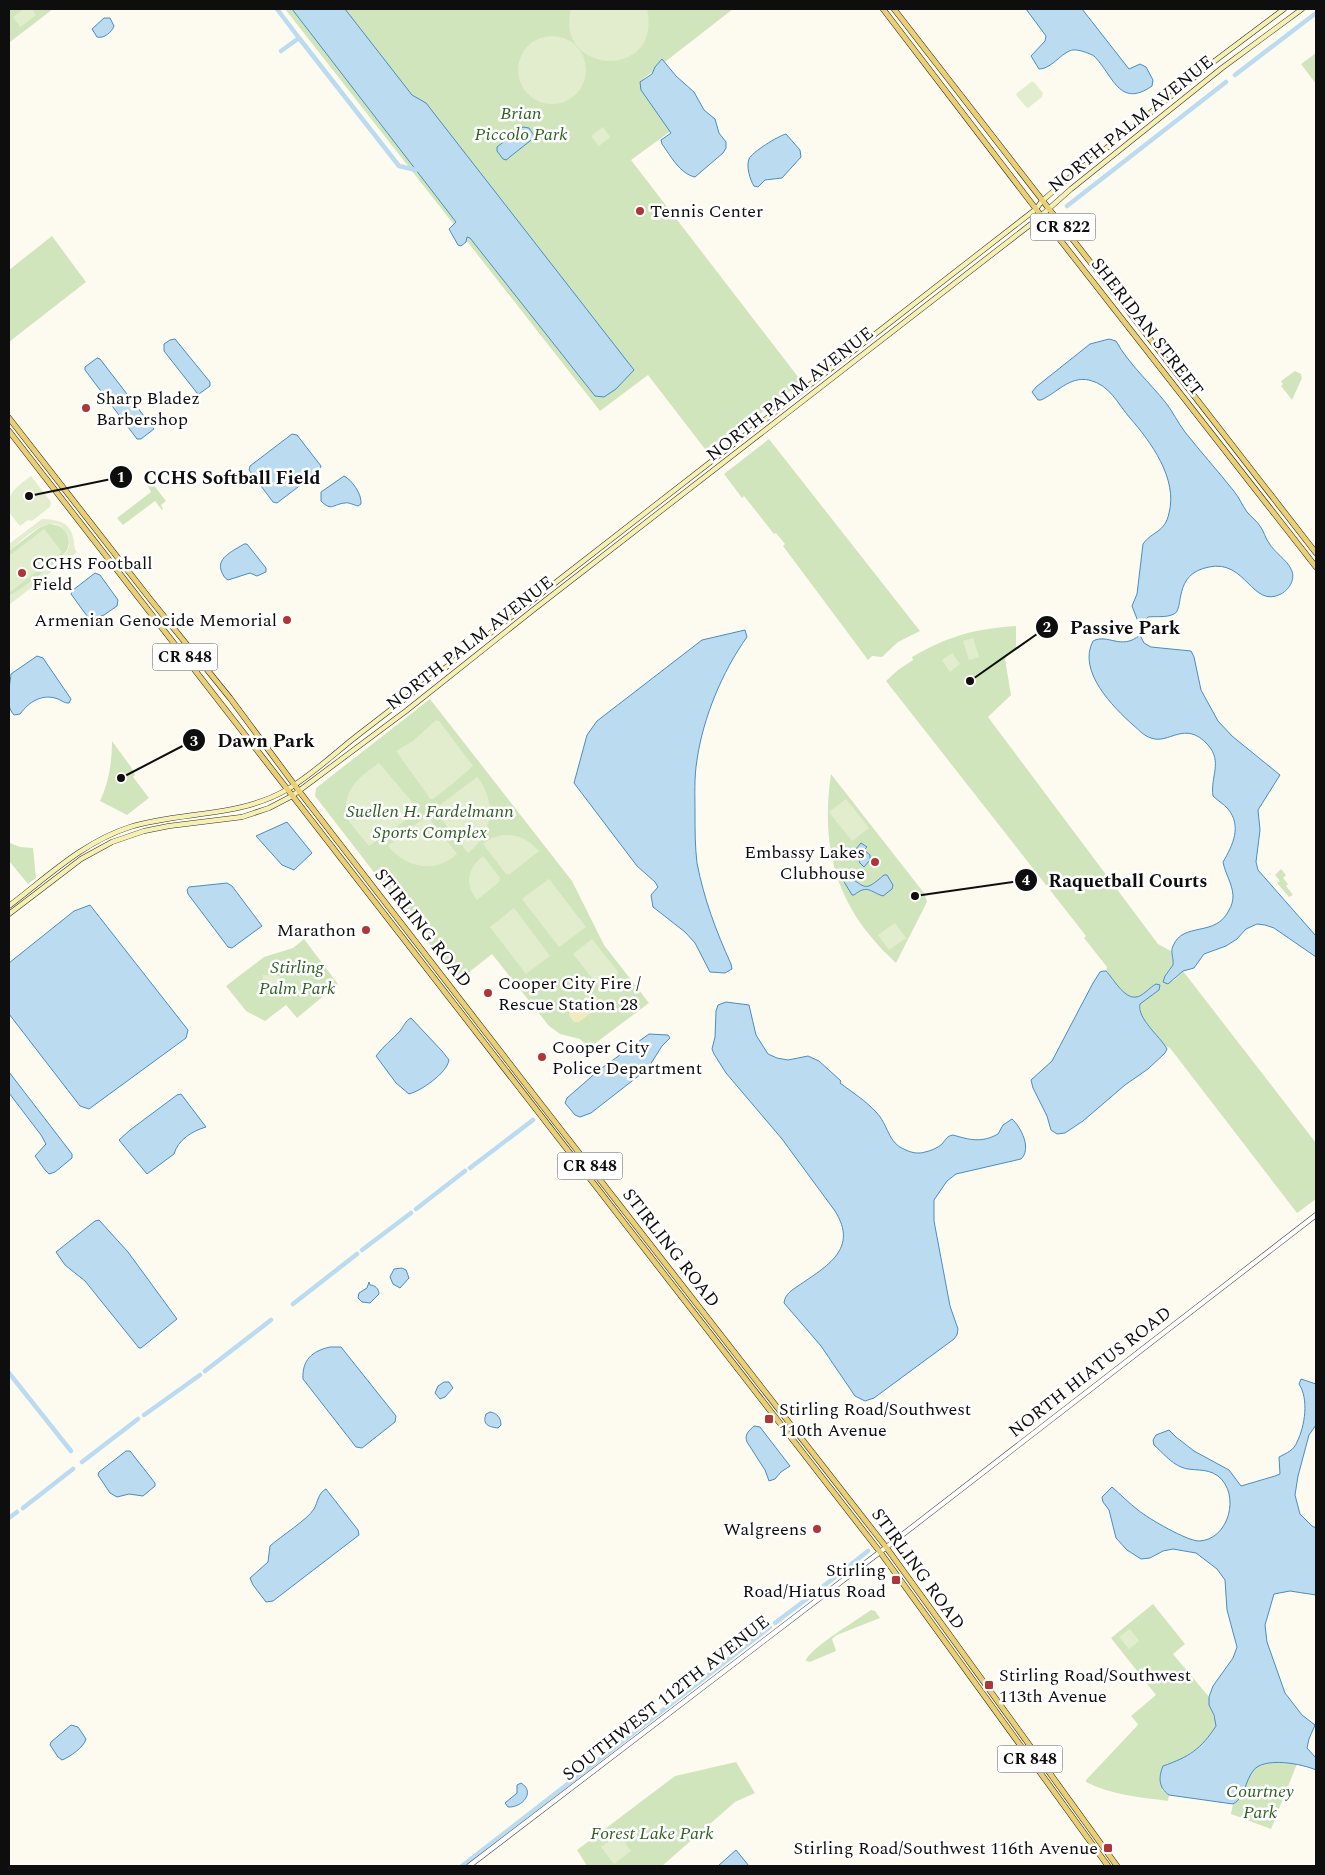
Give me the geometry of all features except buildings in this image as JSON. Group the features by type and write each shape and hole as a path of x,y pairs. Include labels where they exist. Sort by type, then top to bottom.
{"main road":[{"name":"SHERIDAN STREET","path":"883,9 1041,216 1316,567"},
{"name":"SHERIDAN STREET","path":"894,9 1316,553"},
{"name":"NORTH PALM AVENUE","path":"9,906 78,852 116,832 136,825 236,810 286,790 1036,209 1042,201 1208,66 1284,9"},
{"name":"NORTH PALM AVENUE","path":"9,914 81,859 112,842 144,831 169,826 242,817 269,808 292,796 386,726 1041,216 1071,189 1222,68 1302,9"},
{"name":"STIRLING ROAD","path":"9,418 230,698 299,791 886,1547 1117,1866"},
{"name":"STIRLING ROAD","path":"9,431 286,790 396,928 880,1552 1108,1866"},
{"path":"720,455 725,462"},
{"path":"37,467 43,462"},
{"path":"101,549 107,544"},
{"path":"494,630 499,637"}],"street":[{"name":"NORTH HIATUS ROAD","path":"880,1552 1316,1215"},
{"name":"SOUTHWEST 112TH AVENUE","path":"470,1866 880,1552"}],"green space":[{"path":"9,9 53,9 10,42"},
{"path":"24,9 32,9 36,15 20,27 13,17"},
{"name":"Brian Piccolo Park","path":"285,9 733,9 643,79 679,125 631,160 802,382 708,453 648,375 600,411"},
{"path":"571,9 647,9 648,32 639,49 626,58 609,61 592,57 578,47 570,31"},
{"path":"552,36 565,39 576,46 583,57 586,70 583,83 576,94 565,101 552,104 539,101 528,94 521,83 518,70 521,57 528,46 539,39"},
{"path":"1316,53 1316,84 1301,64"},
{"path":"1031,82 1034,82 1043,93 1042,97 1028,108 1016,95"},
{"path":"603,127 610,137 599,146 591,136"},
{"path":"52,236 86,282 9,342 9,270"},
{"path":"1295,371 1301,374 1302,378 1292,400 1281,386 1283,384 1281,381"},
{"path":"769,439 920,631 898,642 882,657 872,656 868,660 783,546 785,544 776,533 774,534 744,496 742,498 724,474"},
{"path":"31,476 51,502 50,507 32,521 28,520 20,526 10,513 8,501 13,491"},
{"path":"149,479 166,501 161,505 163,509 155,501 123,525 117,518 151,492 146,482"},
{"path":"42,519 65,524 71,531 77,552 9,605 9,596 49,568 68,549 67,535 60,526 53,524 37,529 9,551 9,544"},
{"name":"CCHS Football Field","path":"48,524 58,526 66,532 69,541 67,550 40,575 9,596 9,551 39,528"},
{"name":"CCHS Football Field","path":"44,529 62,552 10,592 9,556"},
{"path":"1016,626 1016,650 1009,653 1005,659 1011,695 988,717 1158,944 1171,951 1174,963 1165,976 1173,981 1183,971 1316,1143 1316,1199 1297,1213 1170,1048 1165,1046 1141,1016 1140,1004 1155,993 1156,984 1136,997 1127,995 1119,987 1106,971 1107,967 1084,938 1086,936 886,681 913,660 912,657 938,644 962,635 987,629"},
{"path":"973,638 979,657 969,660 963,641"},
{"path":"952,653 960,664 950,672 942,660"},
{"name":"Suellen H. Fardelmann Sports Complex","path":"430,699 572,881 604,945 649,1003 589,1048 580,1039 560,1034 549,1026 492,954 458,981 315,796 316,788"},
{"path":"436,720 439,721 473,766 433,799 430,799 396,751 413,741"},
{"path":"112,741 131,767 135,775 133,777 149,798 127,815 100,801 106,787 109,772"},
{"path":"379,763 418,809 417,812 369,846 349,821 346,805 353,786 362,776"},
{"path":"831,774 924,893 927,902 896,963 858,920 847,901 839,881 829,840 828,797"},
{"path":"477,777 488,796 489,817 483,836 468,853 436,812 436,808"},
{"path":"846,799 869,828 852,841 829,812"},
{"path":"425,817 429,818 457,854 439,864 430,866 421,866 403,859 388,846"},
{"path":"502,835 513,835 522,838 539,851 510,874 506,874 483,844 492,838"},
{"path":"10,843 20,847 33,848 36,878 28,884 9,861"},
{"path":"483,856 500,878 499,882 477,900 470,888 469,876 474,866"},
{"path":"1281,869 1286,875 1283,878 1288,884 1286,886 1293,895 1289,897 1277,883 1280,881 1275,875"},
{"path":"549,879 586,927 559,947 522,899"},
{"path":"514,908 550,956 526,974 490,927"},
{"path":"895,923 906,938 889,950 878,935"},
{"name":"Stirling Palm Park","path":"304,939 338,984 297,1018 286,1005 265,1021 246,1011 226,986 264,957 293,948"},
{"path":"592,939 619,973 600,988 573,954"},
{"path":"263,975 280,976 280,986 262,984"},
{"path":"1153,1604 1185,1644 1173,1654 1209,1697 1216,1726 1205,1743 1180,1760 1163,1766 1162,1790 1169,1795 1168,1801 1116,1793 1086,1782 1137,1726 1138,1724 1131,1716 1156,1695 1111,1638"},
{"path":"871,1610 875,1611 880,1618 837,1635 832,1639 836,1651 810,1662 806,1661 824,1642"},
{"path":"1130,1629 1139,1641 1129,1649 1119,1637"},
{"name":"Forest Lake Park","path":"736,1762 755,1793 735,1802 662,1866 587,1866 577,1850 675,1776"},
{"name":"Courtney Park","path":"1267,1763 1297,1764 1271,1829 1231,1814 1233,1804 1241,1796 1252,1771 1256,1767"},
{"path":"618,1834 631,1851 614,1864 601,1847"}],"sand":[{"path":"593,994 600,1001 599,1006 579,1022 574,1022 569,1015 570,1010"}],"water":[{"path":"292,9 345,9 412,95 426,103 634,370 616,389 604,397 595,396 470,238 467,237 466,242 461,246 458,245 449,229 456,222"},
{"path":"1026,9 1082,9 1129,69 1140,64 1146,67 1153,80 1152,86 1132,94 1124,92 1112,80 1094,56 1078,50 1067,52 1049,66 1039,69 1031,56 1045,41 1046,36"},
{"path":"104,18 110,18 114,26 107,34 97,37 92,29"},
{"path":"662,59 676,76 694,92 704,110 715,119 719,133 726,142 726,148 723,153 695,177 680,168 662,144 661,140 671,133 641,90 640,82 652,74"},
{"path":"523,127 529,128 535,137 506,160 503,159 497,151 497,147"},
{"path":"786,134 800,150 801,157 782,178 765,180 758,187 754,186 749,173 749,159 755,152"},
{"path":"175,339 210,382 210,386 199,394 164,351 164,344"},
{"path":"1109,339 1116,341 1133,365 1166,403 1185,432 1235,493 1247,512 1259,524 1271,546 1289,566 1293,576 1284,592 1271,597 1263,595 1232,570 1222,566 1209,567 1197,571 1189,577 1182,591 1177,611 1174,614 1148,617 1140,626 1132,606 1137,594 1143,544 1165,524 1171,500 1170,487 1161,462 1146,438 1108,390 1096,382 1082,379 1075,380 1041,400 1038,400 1032,392 1090,344"},
{"path":"97,358 100,359 154,429 141,439 137,439 85,370 85,367"},
{"path":"292,434 297,435 321,466 319,471 277,503 273,502 249,470 250,466"},
{"path":"344,476 356,488 361,504 358,506 346,503 330,507 321,501 321,492"},
{"path":"247,544 266,568 266,572 257,576 250,573 228,580 220,565 228,554"},
{"path":"95,573 100,575 118,600 117,606 104,615 91,619 71,594 73,590"},
{"path":"745,630 747,637 729,665 709,712 696,766 695,845 697,863 711,915 732,969 725,973 710,972 695,943 685,932 653,907 651,895 658,887 655,882 637,866 574,783 587,735 597,721 702,640"},
{"path":"1140,635 1144,643 1151,647 1191,651 1201,690 1218,721 1232,736 1280,775 1258,810 1260,830 1256,862 1258,870 1316,936 1316,957 1274,928 1257,924 1246,929 1237,939 1226,946 1204,954 1194,968 1183,971 1168,984 1163,982 1173,965 1172,948 1178,938 1192,931 1216,924 1223,919 1231,906 1233,895 1223,862 1233,842 1235,822 1228,809 1213,796 1215,757 1208,745 1192,734 1178,734 1158,739 1146,736 1116,709 1093,676 1089,652 1093,641 1104,639 1127,642"},
{"path":"37,656 43,658 71,699 69,703 52,697 41,698 32,702 20,714 14,715 8,701 11,674"},
{"path":"287,822 312,853 294,870 282,865 256,836"},
{"path":"861,843 867,847 864,850 870,855 870,860 864,867 859,862 861,859 856,855 855,850"},
{"path":"884,875 887,875 893,885 892,889 883,896 866,889 852,895 843,880 847,876 862,885 868,886"},
{"path":"227,883 232,886 262,926 232,948 228,947 188,894 187,890 189,887"},
{"path":"90,905 188,1030 186,1038 89,1109 80,1106 9,1014 9,963 74,911"},
{"path":"1106,971 1127,995 1132,997 1141,995 1156,984 1160,985 1159,990 1140,1004 1140,1010 1145,1021 1167,1049 1148,1069 1125,1085 1083,1121 1065,1133 1057,1134 1051,1130 1031,1080 1052,1061 1093,983 1100,972"},
{"path":"726,1002 749,1005 756,1035 768,1054 788,1060 808,1056 819,1061 841,1081 840,1083 872,1108 880,1117 895,1143 906,1150 923,1153 938,1147 948,1137 953,1135 970,1139 987,1139 998,1134 1003,1125 1012,1119 1019,1127 1024,1138 1026,1150 1021,1159 956,1174 947,1181 934,1200 934,1221 950,1306 958,1329 957,1335 874,1398 865,1401 855,1396 821,1346 784,1303 786,1297 793,1289 829,1264 836,1255 841,1246 843,1236 841,1224 835,1211 782,1139 726,1073 714,1054 712,1049 715,1037 716,1011 718,1005"},
{"path":"411,1018 449,1060 439,1076 409,1094 396,1083 376,1056"},
{"path":"649,1034 668,1035 670,1038 662,1046 650,1065 591,1113 580,1117 575,1115 565,1103 567,1098 599,1070"},
{"path":"9,1072 72,1154 72,1158 55,1172 49,1174 35,1156 46,1144 9,1093"},
{"path":"181,1094 206,1127 186,1137 179,1144 174,1154 147,1174 119,1140 177,1095"},
{"path":"99,1220 128,1252 177,1319 141,1348 139,1348 85,1281 65,1265 56,1252 95,1221"},
{"path":"402,1268 406,1270 409,1278 400,1288 393,1284 390,1277 394,1269"},
{"path":"369,1282 370,1285 378,1290 379,1294 370,1303 362,1302 358,1298 359,1293 367,1288"},
{"path":"330,1347 341,1347 396,1416 395,1422 362,1448 356,1447 303,1379 304,1367 309,1357 318,1351"},
{"path":"1301,1379 1316,1384 1316,1425 1309,1435 1295,1495 1300,1514 1316,1528 1316,1595 1290,1591 1274,1594 1265,1625 1267,1642 1285,1693 1302,1715 1315,1725 1307,1748 1316,1758 1316,1770 1283,1763 1258,1766 1250,1775 1240,1798 1233,1804 1169,1795 1163,1789 1160,1782 1163,1766 1194,1751 1205,1741 1216,1726 1214,1715 1209,1705 1209,1697 1213,1686 1233,1658 1237,1647 1227,1610 1225,1580 1217,1569 1196,1553 1173,1549 1163,1551 1150,1558 1141,1559 1127,1550 1116,1538 1109,1510 1102,1497 1112,1487 1150,1519 1168,1529 1193,1540 1209,1539 1218,1533 1228,1515 1230,1504 1225,1484 1213,1473 1177,1465 1154,1445 1153,1440 1156,1435 1169,1430 1194,1451 1229,1470 1241,1486 1280,1474 1279,1457 1296,1445 1304,1421 1304,1397 1299,1384"},
{"path":"444,1382 449,1382 453,1388 445,1397 440,1399 435,1393 438,1386"},
{"path":"490,1412 495,1413 501,1422 498,1428 487,1425 485,1421 486,1414"},
{"path":"754,1426 760,1427 790,1466 775,1479 769,1481 765,1470 746,1439 749,1431"},
{"path":"126,1451 130,1451 155,1483 155,1486 143,1496 129,1494 117,1497 110,1493 98,1475 99,1472"},
{"path":"326,1489 358,1530 359,1535 273,1601 266,1602 250,1578 268,1562 270,1546 311,1513 320,1495"},
{"path":"71,1725 78,1727 86,1739 83,1745 69,1757 62,1760 50,1745"},
{"path":"521,1783 527,1791 525,1799 518,1805 508,1807 505,1803 517,1793 517,1785"},
{"path":"736,1850 749,1866 718,1866"}],"waterway":[{"path":"277,9 299,38 281,51"},
{"path":"1235,75 1316,13"},
{"path":"299,38 399,166 416,170"},
{"path":"1067,206 1226,82"},
{"path":"470,1168 533,1120"},
{"path":"416,1209 465,1171"},
{"path":"362,1250 411,1213"},
{"path":"293,1304 357,1254"},
{"path":"205,1371 271,1320"},
{"path":"9,1373 71,1451"},
{"path":"144,1415 200,1375"},
{"path":"82,1462 138,1419"},
{"path":"23,1508 73,1469"},
{"path":"9,1518 17,1512"},
{"path":"821,1588 868,1551"},
{"path":"775,1623 816,1592"},
{"path":"462,1866 770,1627"}],"place":[{"name":"Tennis Center","path":"640,211"},
{"name":"Sharp Bladez Barbershop","path":"86,408"},
{"name":"CCHS Softball Field","path":"29,496"},
{"name":"CCHS Football Field","path":"22,573"},
{"name":"Armenian Genocide Memorial","path":"287,620"},
{"name":"Passive Park","path":"970,681"},
{"name":"Dawn Park","path":"121,778"},
{"name":"Embassy Lakes Clubhouse","path":"875,862"},
{"name":"Raquetball Courts","path":"915,896"},
{"name":"Marathon","path":"366,930"},
{"name":"Cooper City Fire / Rescue Station 28","path":"488,993"},
{"name":"Cooper City Police Department","path":"542,1057"},
{"name":"Stirling Road/Southwest 110th Avenue","path":"769,1419"},
{"name":"Walgreens","path":"817,1529"},
{"name":"Stirling Road/Hiatus Road","path":"896,1580"},
{"name":"Stirling Road/Southwest 113th Avenue","path":"989,1685"},
{"name":"Stirling Road/Southwest 116th Avenue","path":"1108,1848"}]}
